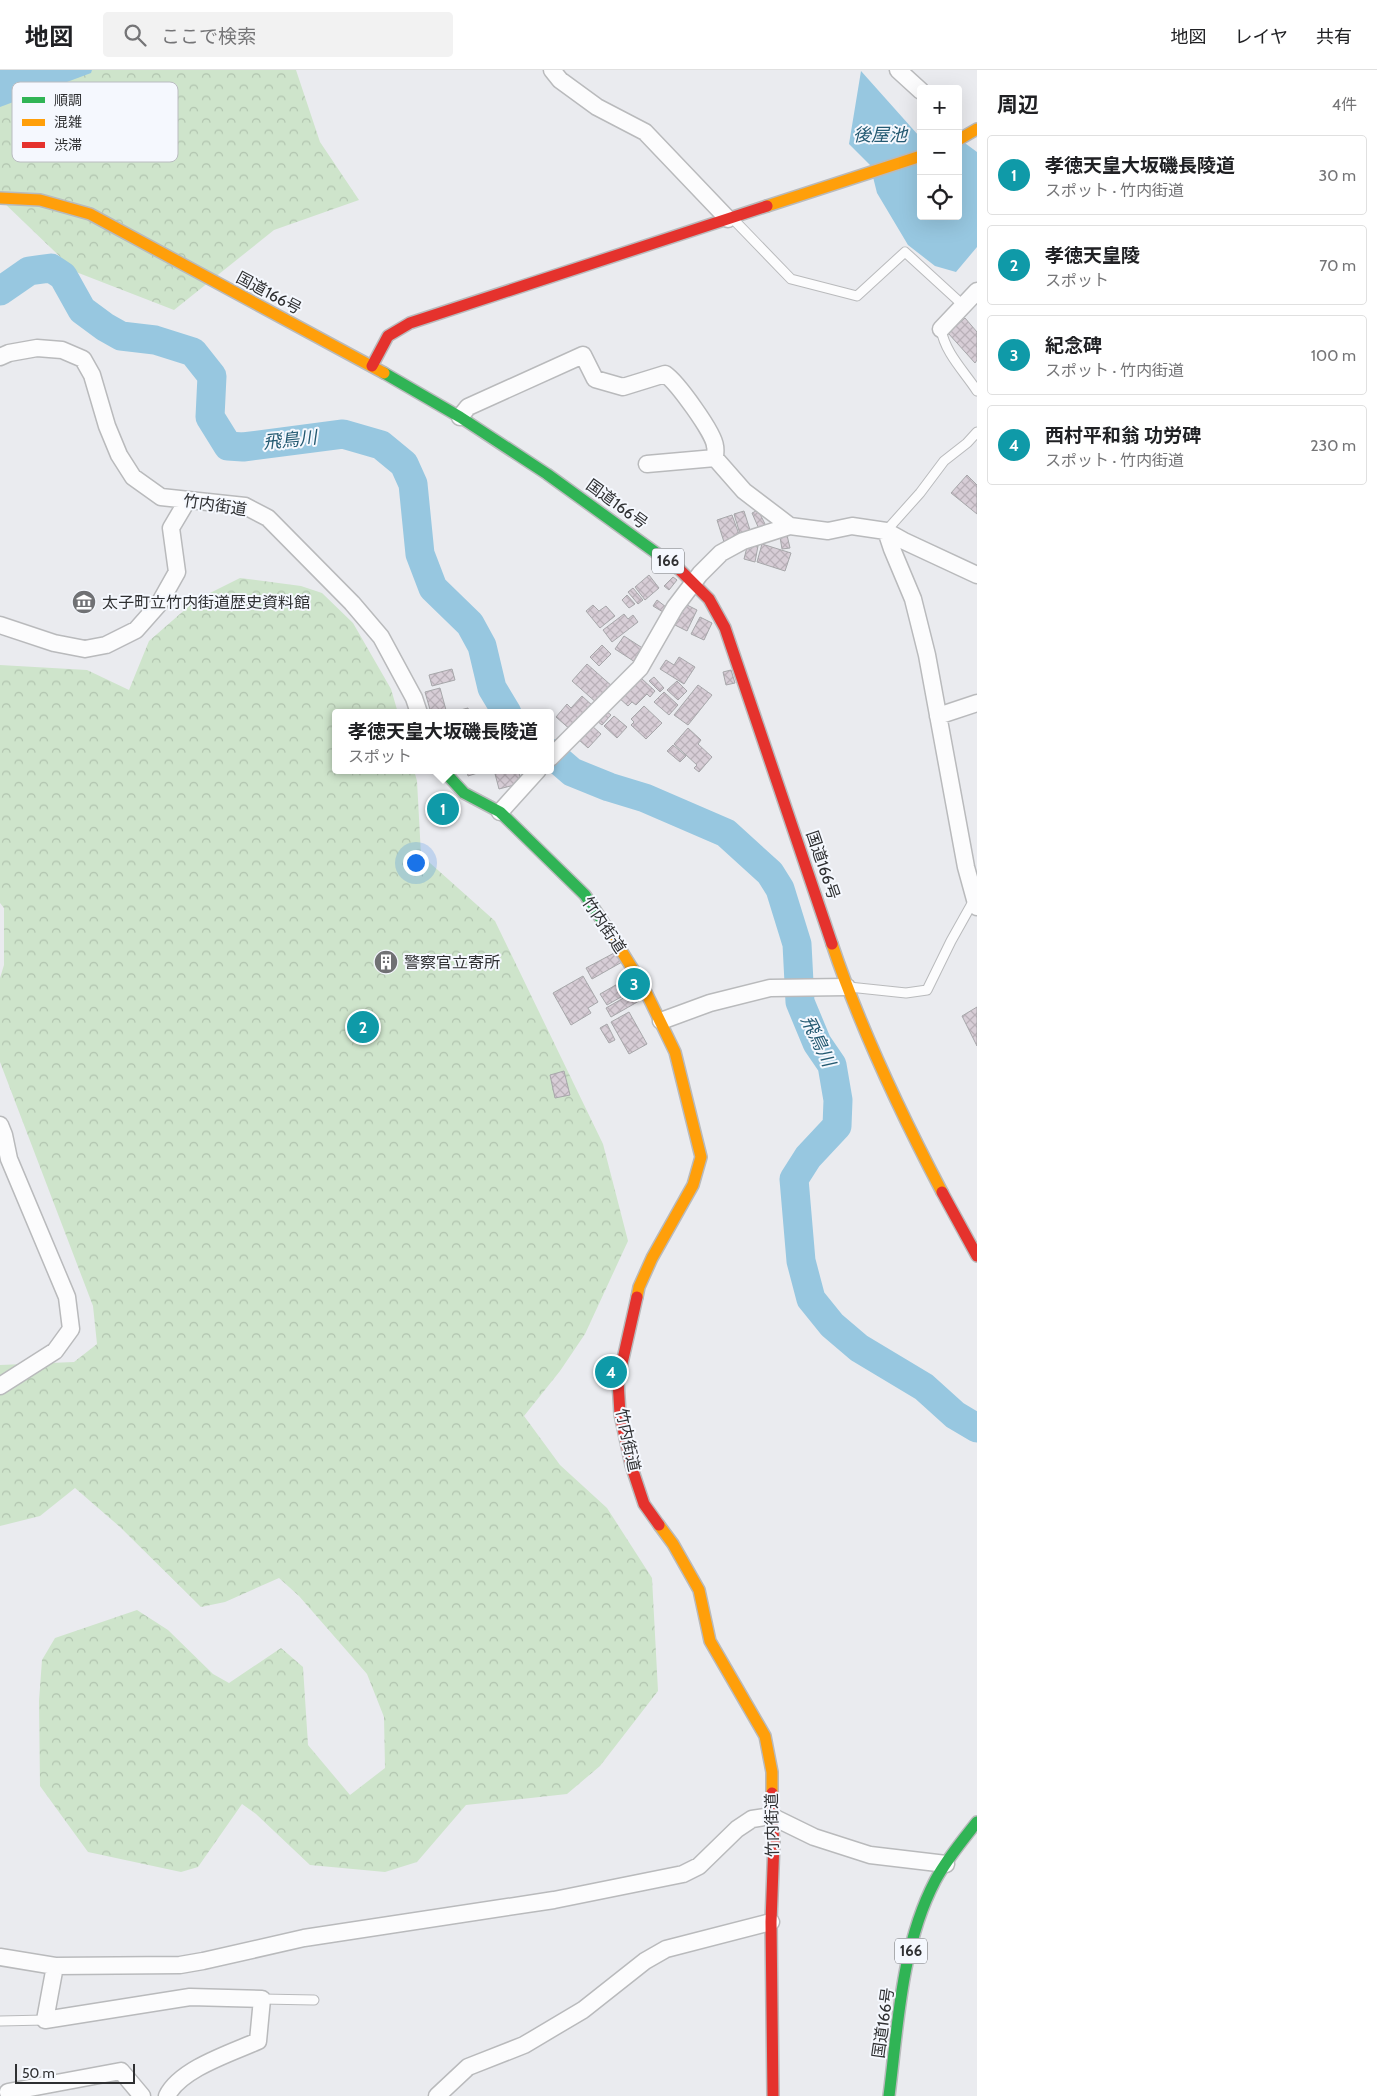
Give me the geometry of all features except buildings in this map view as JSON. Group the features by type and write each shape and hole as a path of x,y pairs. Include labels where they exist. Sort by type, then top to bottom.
{"main road":[{"path":"372,366 388,336 410,323 917,157"},
{"name":"国道166号","path":"0,198 40,200 90,214 372,366 460,417 548,474 680,570 709,599 725,628 847,987 872,1051 932,1175 977,1256"},
{"name":"竹内街道","path":"447,774 464,792 500,812 590,901 642,984 675,1052 701,1157 693,1185 652,1258 639,1287 618,1381 620,1414 631,1466 644,1504 673,1544 699,1590 710,1641 765,1736 772,1772 771,1816 774,1841 772,1922 773,2096"},
{"name":"国道166号","path":"889,2096 906,1970 917,1928 934,1883 977,1822"}],"street":[{"path":"552,70 560,80 597,107 644,132 730,219"},
{"path":"898,70 917,87"},
{"path":"941,329 971,301"},
{"name":"竹内街道","path":"0,357 9,353 37,348 62,350 83,358 92,375 107,426 119,455 133,477 161,497 245,506 268,518 352,602 381,637 414,698 418,709"},
{"path":"460,417 468,407 583,355 595,380 623,387 665,374 674,380 685,394 716,444 715,458 744,491 790,526"},
{"path":"647,464 715,458"},
{"path":"0,626 54,643 85,648 106,645 136,630 159,604 177,572 170,528 187,501"},
{"path":"555,753 640,668 675,607 692,583 721,553 743,541 790,526 828,531 852,526 886,531 977,574"},
{"path":"886,531 913,600 938,716 966,867 976,903"},
{"path":"938,716 977,702"},
{"path":"500,812 534,774"},
{"path":"661,1021 710,1003 770,988 810,989 847,987"},
{"path":"0,1125 9,1159 67,1297 71,1329 55,1351 0,1386"},
{"path":"0,1957 55,1966 152,1966 203,1961 304,1938 554,1900 683,1874 699,1866 737,1829 752,1819 771,1816 814,1837 870,1855 946,1864"},
{"path":"437,2096 468,2067 524,2045 583,2010 645,1961 666,1950 772,1922"},
{"path":"55,1966 45,2020 190,1996 262,1999 258,2041 186,2074 171,2089 167,2096"},
{"path":"8,2092 120,2071 142,2096"}],"lane":[{"path":"730,219 791,279 857,296 904,252 971,301"},
{"path":"941,329 949,352 964,370 977,391"},
{"path":"886,531 920,493 944,461 977,432"},
{"path":"847,987 906,993 927,990 951,940 976,903"},
{"path":"262,1999 314,2000"},
{"path":"0,2021 45,2020"}],"green space":[{"path":"0,70 296,70 320,142 359,200 274,230 174,310 76,272 0,199"},
{"path":"240,578 301,586 322,593 353,623 391,689 397,709 332,709 332,774 415,774 421,855 495,921 603,1144 628,1241 585,1334 560,1371 524,1416 560,1465 607,1508 652,1578 658,1691 600,1766 567,1794 466,1805 417,1862 385,1872 310,1865 256,1814 242,1804 198,1867 181,1872 88,1852 40,1786 39,1701 42,1660 55,1638 137,1610 168,1630 213,1674 229,1683 281,1648 303,1667 308,1745 350,1795 385,1768 384,1717 367,1674 299,1596 279,1578 225,1602 201,1607 120,1527 75,1488 40,1516 0,1526 0,1365 74,1362 97,1344 93,1306 0,1062 0,978 4,965 4,908 0,903 0,665 87,670 129,690 149,641 196,600"}],"water":[{"path":"0,70 92,70 91,73 67,82 12,82 12,103 0,107"},
{"name":"後屋池","path":"861,71 917,134 917,220 962,220 962,141 977,152 977,247 956,272 935,266 908,245 877,193 870,165 849,144"}],"waterway":[{"name":"飛鳥川","path":"0,291 29,271 51,268 63,276 82,310 105,327 121,336 155,340 193,352 212,376 210,417 228,446 243,447 343,434 381,445 404,464 413,484 420,554 433,588 470,624 482,646 492,688 505,709"},
{"name":"飛鳥川","path":"554,756 572,772 609,787 645,798 726,833 770,873 780,889 797,944 800,1002 817,1043 832,1065 838,1100 837,1126 808,1157 794,1179 801,1261 811,1299 832,1325 859,1348 924,1387 955,1415 977,1428"}],"traffic: fast":[{"path":"384,373 460,417 547,474 659,555"},
{"path":"447,774 464,793 500,812 585,895 609,931"},
{"path":"889,2096 903,1986 915,1932 939,1873 977,1822"}],"traffic: slow":[{"path":"962,138 977,129"},
{"path":"767,206 917,157"},
{"path":"0,198 40,200 90,214 384,373"},
{"path":"609,931 642,984 675,1052 701,1157 693,1185 652,1258 639,1287 637,1297"},
{"path":"832,944 868,1039 911,1132 942,1192"},
{"path":"659,1525 673,1544 699,1590 710,1641 765,1736 772,1772 772,1793"}],"traffic: jam":[{"path":"372,366 388,336 410,323 767,206"},
{"path":"659,555 680,570 709,599 725,628 832,944"},
{"path":"942,1192 977,1256"},
{"path":"637,1297 618,1381 620,1414 631,1465 644,1504 659,1525"},
{"path":"772,1793 771,1816 774,1841 771,1922 773,2096"}],"place":[{"name":"太子町立竹内街道歴史資料館","path":"84,602"},
{"name":"孝徳天皇大坂磯長陵道","path":"443,809"},
{"name":"警察官立寄所","path":"386,962"},
{"name":"紀念碑","path":"634,984"},
{"name":"孝徳天皇陵","path":"363,1027"},
{"name":"西村平和翁 功労碑","path":"611,1372"}]}
